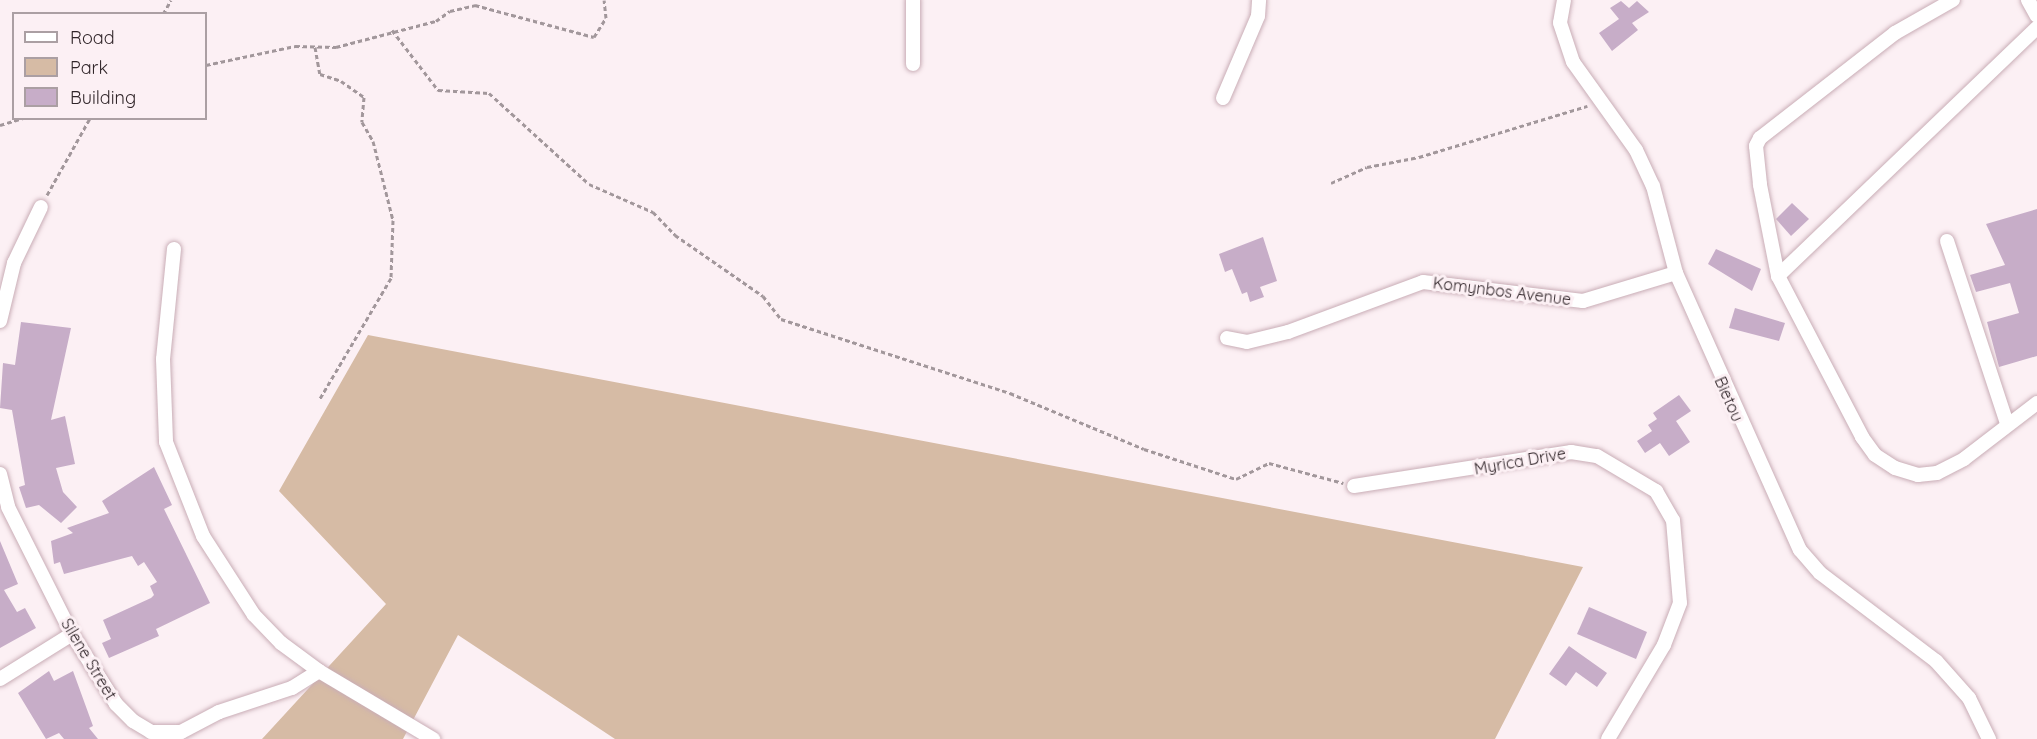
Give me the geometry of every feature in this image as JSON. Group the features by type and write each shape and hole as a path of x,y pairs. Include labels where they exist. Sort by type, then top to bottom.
{"street":[{"path":"913,0 913,64"},
{"path":"1223,98 1258,16 1259,0"},
{"name":"Bietou","path":"1564,0 1563,39 1601,102 1636,150 1653,186 1676,273 1761,472 1804,557 1936,661 1969,698 1989,739"},
{"path":"1953,0 1895,33 1760,138 1756,146 1759,177 1778,276 1862,437 1884,463 1918,475 1937,473 1964,459 2037,403"},
{"path":"2028,0 2037,16"},
{"path":"1778,276 2037,28"},
{"path":"0,321 14,263 41,207"},
{"path":"1947,241 2007,424"},
{"path":"174,249 162,394 166,442 179,483 203,536 254,615 319,671 433,739"},
{"name":"Komynbos Avenue","path":"1227,338 1247,342 1288,332 1423,282 1571,302 1676,273"},
{"name":"Myrica Drive","path":"1354,486 1571,452 1597,456 1656,491 1674,520 1680,603 1667,638 1608,739"},
{"name":"Silene Street","path":"1,482 72,634 116,704 151,732 181,732 219,712 292,688 319,671"},
{"path":"0,679 72,634"}],"path":[{"path":"207,65 295,46 336,47 392,30 436,21 450,11 475,4 594,37 606,18 604,0"},
{"path":"392,30 438,90 489,93 590,184 653,212 675,235 764,296 781,319 1010,393 1144,449 1236,479 1269,463 1354,486"},
{"path":"315,47 320,74 341,81 364,97 362,122 373,141 393,220 391,278 319,400"},
{"path":"1331,183 1367,167 1419,157 1601,102"},
{"path":"0,125 16,120"},
{"path":"41,207 89,120"}],"green space":[{"path":"368,335 1583,567 1495,739 615,739 458,635 403,739 262,739 386,604 279,491"}],"building":[{"path":"1621,1 1629,8 1637,1 1649,12 1632,23 1638,30 1612,51 1599,33 1619,19 1610,8"},
{"path":"1792,203 1809,219 1791,236 1776,219"},
{"path":"2037,209 2037,356 1999,367 1987,322 2019,313 2010,283 1976,292 1970,275 2005,265 1986,224"},
{"path":"1263,237 1277,281 1260,287 1264,297 1250,302 1247,292 1242,294 1232,269 1225,272 1219,254"},
{"path":"1716,249 1761,269 1752,291 1708,264"},
{"path":"1735,308 1785,323 1779,341 1729,328"},
{"path":"21,322 71,328 51,420 65,416 75,464 56,468 63,492 77,507 61,523 39,505 26,508 19,487 25,485 12,410 0,408 3,363 15,365"},
{"path":"1679,395 1691,411 1676,421 1690,442 1669,456 1660,443 1645,453 1637,441 1652,431 1648,425 1657,419 1653,413"},
{"path":"154,467 172,505 164,509 210,603 156,629 159,636 109,658 102,643 111,639 103,620 151,598 154,595 150,586 157,582 144,562 138,566 132,556 64,574 60,562 54,564 51,541 73,533 67,528 109,513 102,501"},
{"path":"0,541 18,584 4,590 17,612 25,608 36,628 0,648"},
{"path":"1589,607 1647,632 1636,659 1577,634"},
{"path":"1569,646 1607,673 1597,687 1576,672 1566,686 1549,674"},
{"path":"49,671 54,681 73,671 93,726 89,728 98,739 64,739 59,733 46,739 18,693"}]}
